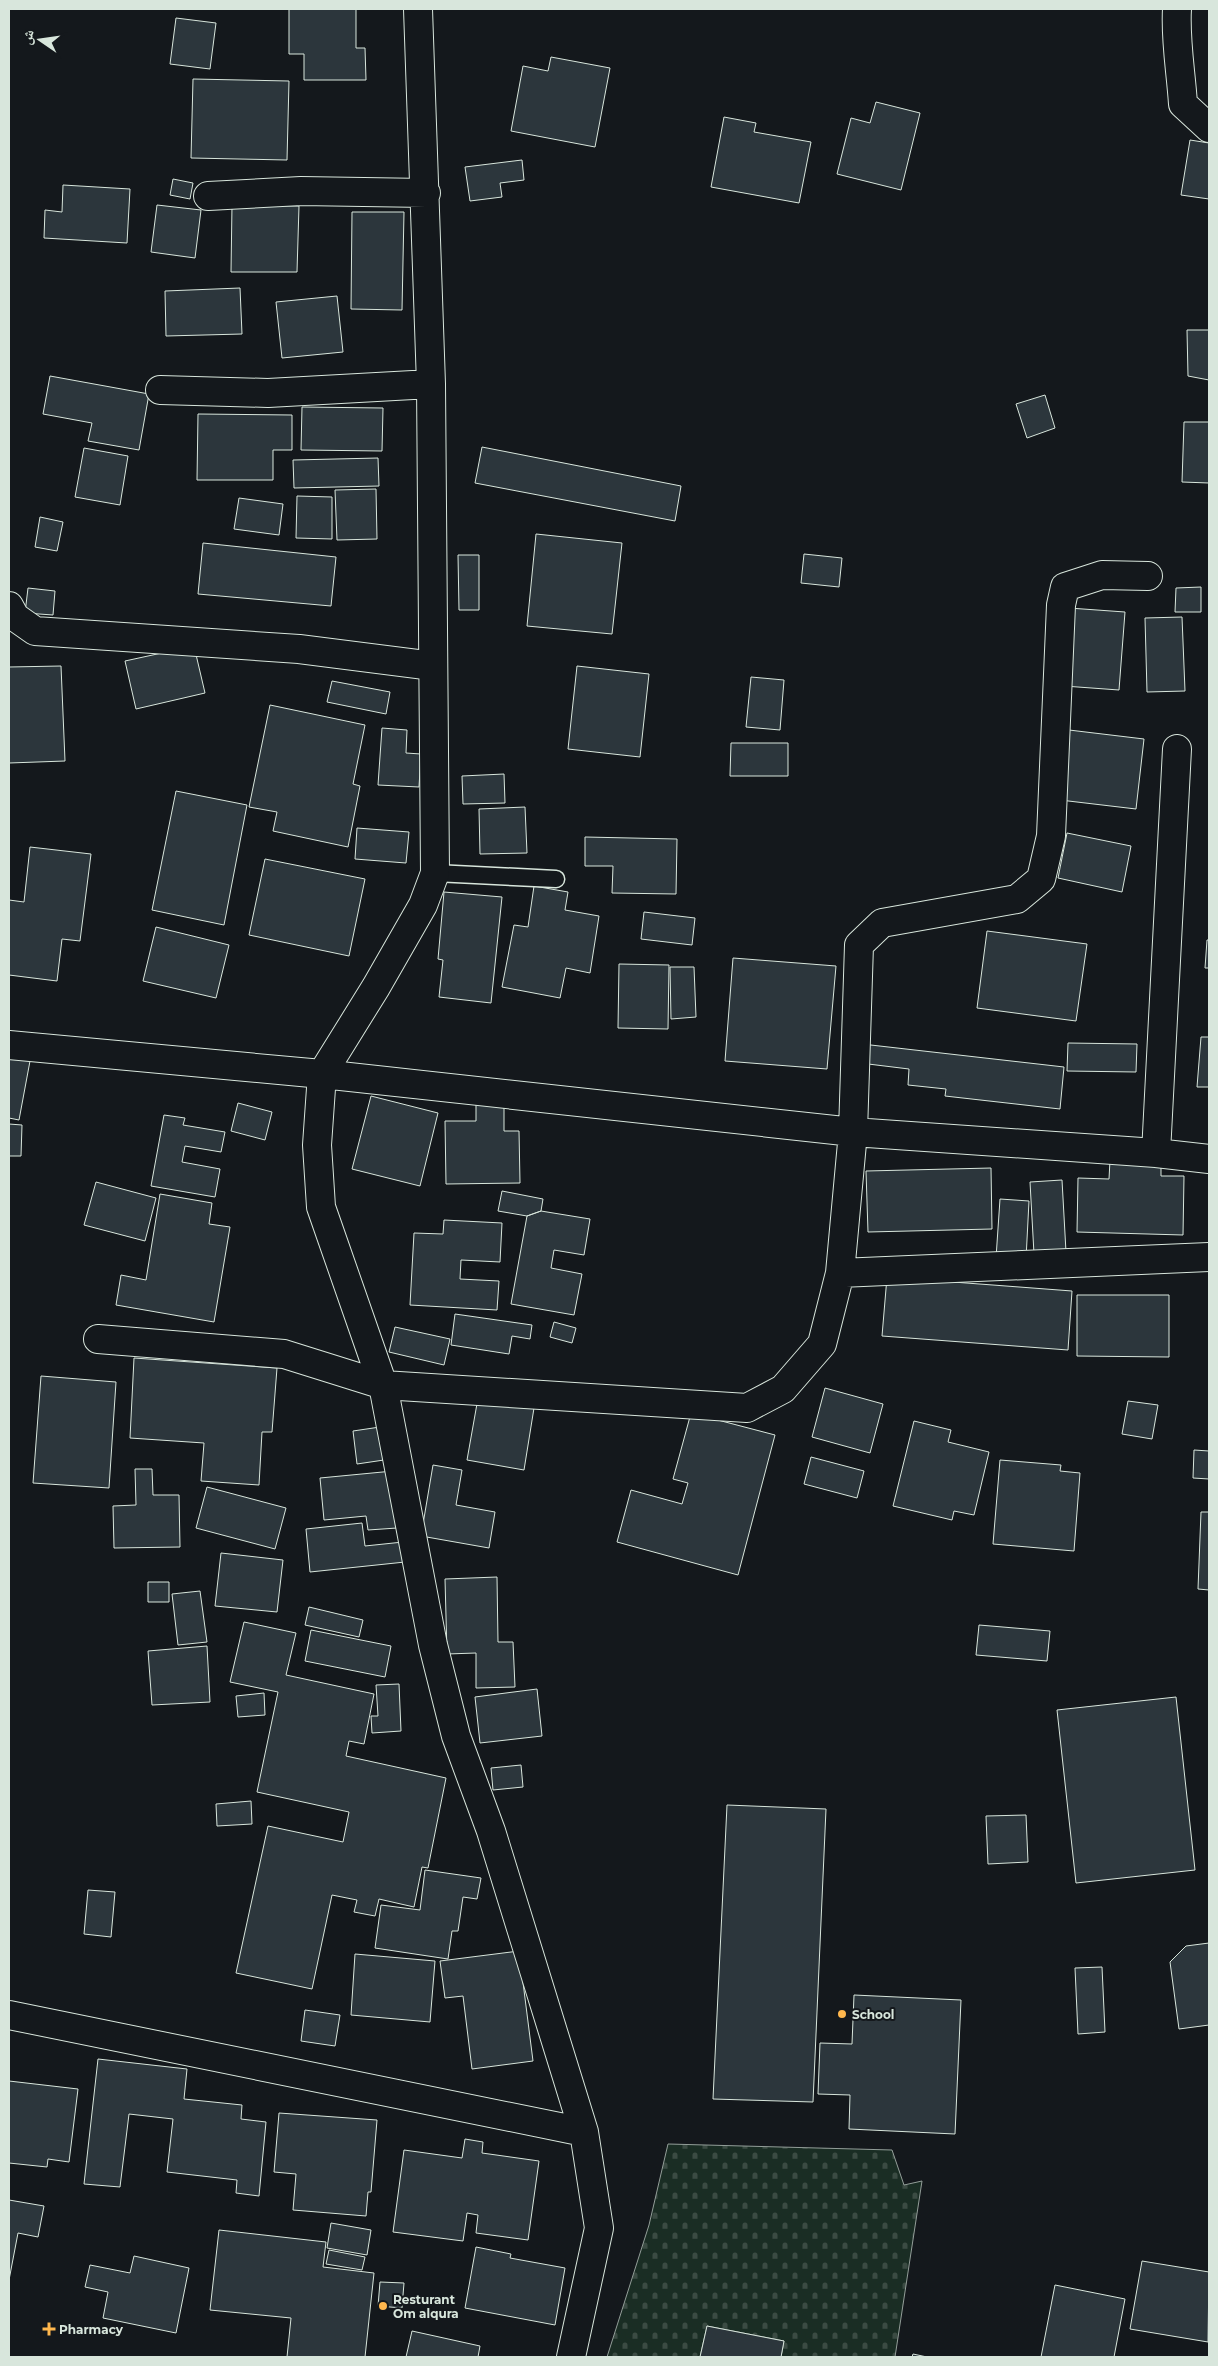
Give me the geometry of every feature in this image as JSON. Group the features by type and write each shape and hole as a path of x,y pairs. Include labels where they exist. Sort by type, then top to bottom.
{"street":[{"path":"418,9 426,194 431,384 435,873 423,905 376,987 322,1074 317,1145 321,1207 383,1385 433,1645 456,1736 491,1831 584,2132 599,2228 571,2357"},
{"path":"1177,9 1175,33 1180,54 1183,104 1209,128"},
{"path":"208,196 301,191 426,194"},
{"path":"160,390 268,393 431,384"},
{"path":"98,1339 284,1354 383,1385 747,1408 783,1389 822,1344 840,1273 853,1132 859,944 882,923 1017,899 1041,879 1051,836 1061,605 1065,587 1102,575 1148,576"},
{"path":"9,606 15,617 35,631 299,649 433,666"},
{"path":"1156,1153 1178,749"},
{"path":"9,1045 322,1074 853,1132 1156,1153 1209,1159"},
{"path":"840,1273 1209,1257"},
{"path":"9,2015 584,2132"}],"lane":[{"path":"435,873 556,880"}],"green space":[{"path":"668,2144 892,2150 904,2185 922,2181 895,2357 781,2357 784,2341 707,2326 700,2357 607,2357 649,2225"}],"building":[{"path":"289,9 356,9 356,48 365,48 366,80 304,80 304,54 289,54"},
{"path":"176,18 216,23 210,69 170,64"},
{"path":"551,57 610,68 595,147 511,131 523,66 548,71"},
{"path":"193,79 289,81 287,160 191,158"},
{"path":"876,102 920,113 901,190 837,174 851,118 870,123"},
{"path":"724,117 756,123 754,132 811,142 799,203 711,187"},
{"path":"1190,140 1209,143 1209,199 1181,195"},
{"path":"522,160 524,180 500,183 502,197 470,201 465,167"},
{"path":"173,179 193,183 190,199 170,195"},
{"path":"63,185 130,189 127,243 44,238 45,210 62,212"},
{"path":"157,205 201,210 195,258 151,252"},
{"path":"232,205 299,206 297,272 231,272"},
{"path":"352,212 404,212 402,310 351,309"},
{"path":"240,288 242,334 166,336 165,291"},
{"path":"337,296 343,352 282,358 276,302"},
{"path":"1187,330 1209,330 1209,380 1188,376"},
{"path":"50,376 149,394 139,450 88,441 92,423 43,414"},
{"path":"1045,395 1055,428 1027,438 1016,404"},
{"path":"302,407 383,408 382,451 301,450"},
{"path":"198,414 292,415 292,450 273,450 273,480 197,480"},
{"path":"1184,422 1209,422 1209,483 1182,482"},
{"path":"482,447 681,486 675,521 475,483"},
{"path":"84,448 128,456 120,505 75,497"},
{"path":"378,458 379,486 294,488 293,460"},
{"path":"376,489 377,539 337,540 335,490"},
{"path":"297,496 332,497 332,539 296,538"},
{"path":"239,498 283,504 279,535 234,529"},
{"path":"40,517 63,522 57,551 35,547"},
{"path":"536,534 622,543 612,634 527,626"},
{"path":"203,543 336,557 331,606 198,594"},
{"path":"804,554 842,558 839,587 801,583"},
{"path":"458,555 479,555 479,610 459,610"},
{"path":"1201,587 1201,612 1175,612 1176,588"},
{"path":"28,588 55,591 53,615 25,613"},
{"path":"1069,608 1125,612 1119,690 1064,686"},
{"path":"1182,617 1185,691 1147,692 1145,618"},
{"path":"194,646 205,693 136,709 125,661"},
{"path":"61,666 65,761 9,763 9,667"},
{"path":"577,666 649,674 640,757 568,749"},
{"path":"751,677 784,680 780,730 746,727"},
{"path":"332,681 390,692 386,714 327,702"},
{"path":"270,705 365,725 353,784 360,786 348,847 273,831 277,812 249,807"},
{"path":"382,728 407,730 406,753 421,754 419,787 378,785"},
{"path":"1069,730 1144,739 1136,809 1060,800"},
{"path":"731,743 788,743 788,776 730,776"},
{"path":"504,774 505,803 463,804 462,776"},
{"path":"176,791 247,805 224,925 152,910"},
{"path":"525,807 527,853 480,854 479,809"},
{"path":"357,828 409,832 406,863 355,859"},
{"path":"1067,833 1131,846 1122,892 1058,878"},
{"path":"585,837 677,839 676,894 612,893 613,866 585,866"},
{"path":"30,847 91,854 80,941 62,939 57,981 9,975 9,900 24,902"},
{"path":"265,859 365,879 349,956 249,935"},
{"path":"534,886 568,892 565,910 599,916 590,973 566,968 560,998 502,987 514,925 528,927"},
{"path":"444,892 502,897 491,1003 439,997 443,960 438,959"},
{"path":"644,912 695,918 692,945 641,939"},
{"path":"156,927 229,945 216,998 143,981"},
{"path":"987,931 1087,944 1076,1021 977,1008"},
{"path":"1207,940 1209,940 1209,968 1205,968"},
{"path":"733,958 836,966 827,1069 725,1061"},
{"path":"619,964 669,965 668,1029 618,1028"},
{"path":"670,967 694,967 696,1017 671,1019"},
{"path":"1201,1037 1209,1037 1209,1087 1197,1087"},
{"path":"1068,1043 1137,1044 1136,1072 1067,1071"},
{"path":"862,1044 1064,1067 1060,1109 945,1096 946,1089 908,1085 909,1069 860,1063"},
{"path":"9,1057 30,1061 19,1120 9,1118"},
{"path":"476,1095 504,1095 504,1131 519,1131 520,1183 446,1184 445,1121 476,1121"},
{"path":"371,1096 438,1113 420,1186 352,1169"},
{"path":"238,1103 272,1112 265,1140 231,1131"},
{"path":"164,1115 185,1118 183,1125 225,1132 221,1152 185,1146 182,1162 220,1169 215,1197 151,1186"},
{"path":"9,1124 22,1125 21,1156 9,1156"},
{"path":"1110,1160 1161,1162 1161,1176 1184,1176 1183,1235 1077,1232 1078,1178 1109,1179"},
{"path":"991,1168 992,1229 868,1232 866,1171"},
{"path":"1062,1180 1066,1252 1034,1254 1030,1182"},
{"path":"96,1182 156,1198 145,1241 84,1225"},
{"path":"502,1191 543,1199 541,1211 527,1216 498,1211"},
{"path":"160,1194 212,1203 209,1224 230,1227 214,1322 116,1305 121,1275 146,1280"},
{"path":"1000,1199 1029,1201 1026,1259 996,1258"},
{"path":"541,1211 590,1219 584,1255 554,1250 551,1268 582,1274 574,1315 511,1304 527,1216"},
{"path":"444,1220 502,1223 500,1262 461,1260 460,1279 499,1281 497,1310 410,1305 414,1233 443,1234"},
{"path":"887,1277 1072,1291 1068,1350 882,1336"},
{"path":"1077,1295 1169,1295 1169,1357 1077,1356"},
{"path":"455,1314 532,1325 530,1339 512,1336 509,1354 451,1345"},
{"path":"554,1322 576,1328 572,1343 550,1337"},
{"path":"395,1327 450,1339 444,1365 389,1352"},
{"path":"134,1358 277,1368 272,1432 262,1432 259,1485 201,1481 204,1443 130,1438"},
{"path":"41,1376 116,1382 109,1488 33,1483"},
{"path":"825,1388 883,1404 870,1453 812,1437"},
{"path":"478,1398 534,1408 524,1470 467,1460"},
{"path":"1128,1401 1158,1405 1152,1439 1122,1434"},
{"path":"691,1413 775,1435 738,1575 617,1542 631,1490 682,1504 688,1483 673,1479"},
{"path":"914,1421 951,1430 948,1442 989,1452 974,1515 954,1511 952,1520 893,1506"},
{"path":"380,1427 384,1460 357,1464 353,1431"},
{"path":"1194,1450 1209,1451 1209,1479 1193,1478"},
{"path":"811,1457 864,1471 857,1498 804,1484"},
{"path":"1000,1460 1061,1465 1060,1471 1080,1473 1074,1551 993,1544"},
{"path":"433,1465 462,1470 456,1505 495,1512 489,1548 421,1536"},
{"path":"135,1469 152,1469 153,1495 179,1495 180,1547 114,1548 113,1506 136,1505"},
{"path":"393,1471 397,1528 368,1530 366,1516 324,1520 320,1478"},
{"path":"207,1487 286,1508 275,1549 196,1528"},
{"path":"1201,1512 1209,1512 1209,1590 1198,1589"},
{"path":"362,1523 365,1546 403,1542 405,1562 310,1572 306,1529"},
{"path":"221,1553 283,1560 277,1612 215,1606"},
{"path":"497,1577 498,1642 513,1642 515,1687 476,1688 476,1653 447,1654 445,1579"},
{"path":"148,1582 169,1582 169,1602 148,1602"},
{"path":"200,1591 207,1642 178,1645 172,1594"},
{"path":"309,1607 363,1620 359,1637 305,1625"},
{"path":"244,1622 296,1633 286,1675 374,1694 364,1744 349,1741 346,1756 446,1778 428,1868 422,1867 414,1907 379,1899 375,1916 354,1912 357,1900 332,1895 312,1989 236,1973 268,1826 343,1842 349,1812 257,1792 278,1692 230,1682"},
{"path":"979,1625 1050,1631 1047,1661 976,1655"},
{"path":"311,1630 391,1646 385,1677 305,1661"},
{"path":"207,1646 210,1702 152,1705 148,1651"},
{"path":"399,1684 401,1731 372,1733 371,1716 378,1716 376,1685"},
{"path":"537,1689 542,1736 480,1743 475,1697"},
{"path":"264,1693 265,1715 238,1717 236,1696"},
{"path":"1176,1697 1195,1870 1076,1883 1057,1710"},
{"path":"521,1765 523,1787 493,1790 491,1768"},
{"path":"251,1801 252,1824 217,1826 216,1804"},
{"path":"727,1805 826,1809 813,2102 713,2099"},
{"path":"1026,1815 1028,1862 988,1864 986,1816"},
{"path":"425,1870 481,1878 477,1899 463,1897 458,1931 452,1931 448,1959 375,1948 381,1905 420,1910"},
{"path":"88,1890 115,1892 111,1937 84,1934"},
{"path":"1209,1943 1209,2025 1179,2029 1170,1962 1186,1946"},
{"path":"519,1951 533,2061 472,2069 463,1996 445,1998 440,1961"},
{"path":"355,1954 435,1961 430,2022 351,2015"},
{"path":"1102,1967 1105,2032 1078,2034 1075,1968"},
{"path":"854,1995 961,2000 955,2134 849,2129 850,2095 818,2094 820,2043 852,2044"},
{"path":"305,2010 340,2015 335,2046 301,2041"},
{"path":"98,2059 187,2069 184,2099 242,2105 241,2119 266,2122 259,2196 236,2193 237,2180 167,2172 173,2119 129,2114 120,2187 84,2184"},
{"path":"9,2081 78,2089 69,2162 48,2159 47,2167 9,2163"},
{"path":"279,2113 377,2120 371,2192 368,2192 366,2216 293,2210 296,2174 274,2172"},
{"path":"465,2139 483,2142 482,2153 539,2161 528,2240 476,2233 478,2215 467,2213 463,2241 393,2232 404,2150 462,2158"},
{"path":"9,2200 44,2206 38,2237 18,2233 9,2280"},
{"path":"331,2223 371,2230 367,2255 327,2248"},
{"path":"219,2230 326,2242 323,2267 374,2273 365,2357 287,2357 291,2318 210,2310"},
{"path":"476,2247 511,2254 510,2258 565,2268 555,2325 465,2308"},
{"path":"329,2250 365,2257 362,2270 326,2264"},
{"path":"134,2256 189,2268 176,2333 103,2318 108,2292 85,2287 90,2265 130,2273"},
{"path":"1142,2261 1209,2272 1208,2342 1130,2329"},
{"path":"380,2282 404,2283 402,2308 378,2306"},
{"path":"1055,2285 1125,2299 1114,2357 1041,2357"},
{"path":"707,2326 784,2341 781,2357 700,2357"},
{"path":"412,2331 480,2346 478,2357 406,2357"},
{"path":"913,2354 927,2357 912,2357"}],"place":[{"name":"School","path":"842,2014"},
{"name":"Resturant Om alqura","path":"383,2306"},
{"name":"Pharmacy","path":"49,2329"}]}
